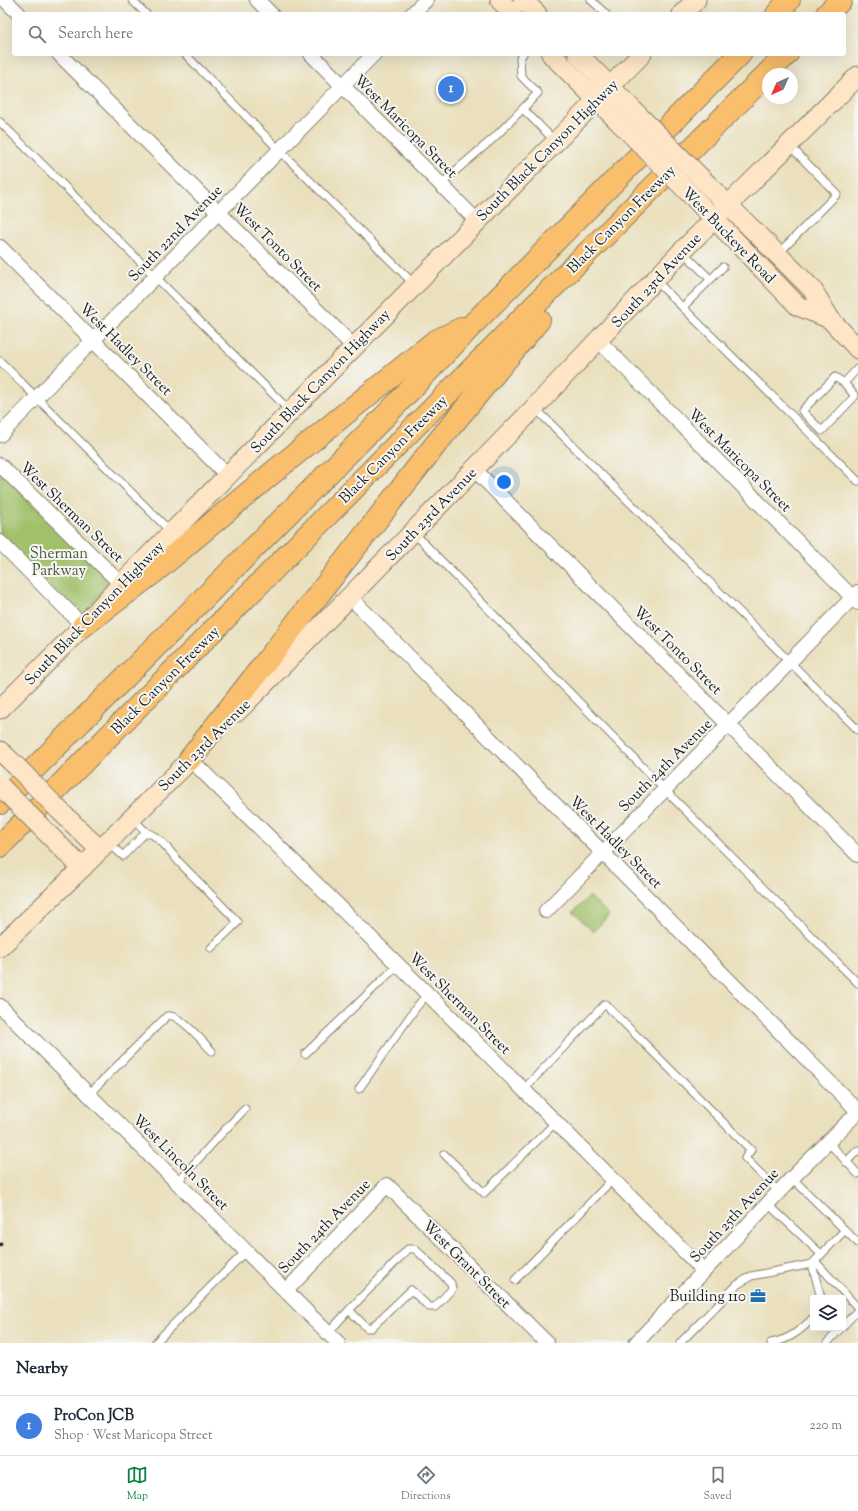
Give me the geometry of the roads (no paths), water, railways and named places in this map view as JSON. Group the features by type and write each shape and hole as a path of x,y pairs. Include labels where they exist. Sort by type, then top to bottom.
{"highway":[{"path":"779,12 789,0"},
{"path":"829,12 841,0"},
{"name":"Black Canyon Freeway","path":"0,803 378,424 475,322 738,56"},
{"name":"Black Canyon Freeway","path":"0,846 598,242 785,56"},
{"path":"190,760 436,444 561,294 598,242"},
{"path":"83,626 153,573 276,469 434,342 475,322"}],"main road":[{"path":"500,0 510,12"},
{"path":"523,0 535,12"},
{"path":"684,12 696,0"},
{"name":"West Buckeye Road","path":"553,56 692,196 798,306 830,319"},
{"name":"West Buckeye Road","path":"580,56 812,289 830,319 858,349"},
{"name":"South Black Canyon Highway","path":"0,709 83,626 121,584 291,412 414,284 640,56"},
{"name":"South 23rd Avenue","path":"0,947 82,868 190,760 599,341 682,251 858,76"},
{"path":"2,752 76,826 104,846"},
{"path":"0,786 82,868"}],"street":[{"path":"5,0 17,12"},
{"path":"257,0 269,12"},
{"path":"414,12 426,0"},
{"name":"West Tonto Street","path":"61,56 354,347"},
{"name":"West Maricopa Street","path":"313,56 477,221"},
{"name":"South 22nd Avenue","path":"0,435 372,56"},
{"name":"West Hadley Street","path":"0,247 228,476"},
{"name":"West Maricopa Street","path":"599,341 856,598"},
{"name":"West Sherman Street","path":"0,465 121,584"},
{"name":"West Tonto Street","path":"474,469 858,855"},
{"path":"0,542 83,626"},
{"name":"West Hadley Street","path":"350,597 858,1112"},
{"name":"South 24th Avenue","path":"546,911 790,661 856,598"},
{"name":"West Sherman Street","path":"190,760 428,994 704,1271"},
{"name":"West Lincoln Street","path":"0,1006 338,1343"},
{"name":"South 25th Avenue","path":"636,1343 792,1178 858,1112"},
{"name":"South 24th Avenue","path":"286,1291 387,1185"},
{"name":"West Grant Street","path":"387,1185 547,1343"}],"lane":[{"path":"132,0 144,12"},
{"path":"591,0 604,12"},
{"path":"187,56 414,284"},
{"path":"441,185 495,137 538,93 521,76 520,58 522,56"},
{"path":"523,109 556,141"},
{"path":"0,122 291,412"},
{"path":"778,254 837,194 788,144"},
{"path":"682,251 710,280"},
{"path":"683,307 723,267"},
{"path":"655,279 858,481"},
{"path":"0,361 172,533"},
{"path":"844,383 858,368"},
{"path":"835,377 844,383 855,396 822,431 802,411 835,377"},
{"path":"534,408 858,730"},
{"path":"413,532 665,790 858,983"},
{"path":"132,818 146,832 152,834 238,922 211,948"},
{"path":"104,846 123,856 146,832"},
{"path":"305,1054 398,965"},
{"path":"359,1088 415,1009 428,994"},
{"path":"523,1090 605,1004 751,1150 745,1158 779,1192"},
{"path":"89,1094 167,1016 170,1015 178,1018 212,1051"},
{"path":"177,1182 217,1141 222,1132 245,1110"},
{"path":"444,1154 484,1193 556,1122"},
{"path":"828,1142 858,1174"},
{"path":"846,1162 858,1150"},
{"path":"792,1178 858,1243"},
{"path":"515,1280 613,1180"},
{"path":"768,1204 821,1254"},
{"path":"680,1343 737,1284 750,1276 813,1262 844,1230"},
{"path":"328,1333 349,1310 408,1249 415,1249 451,1283 452,1289 435,1307 429,1307 411,1290 371,1328 367,1328 349,1310"},
{"path":"155,1343 246,1251"},
{"path":"813,1262 820,1295"},
{"path":"813,1262 858,1309 846,1322"},
{"path":"771,1343 784,1340 798,1332 810,1321"},
{"path":"828,1343 838,1331"}],"place":[{"name":"ProCon JCB","path":"451,89"},
{"name":"Building 110","path":"758,1296"}],"park label":[{"name":"Sherman Parkway","path":"59,562"}]}
